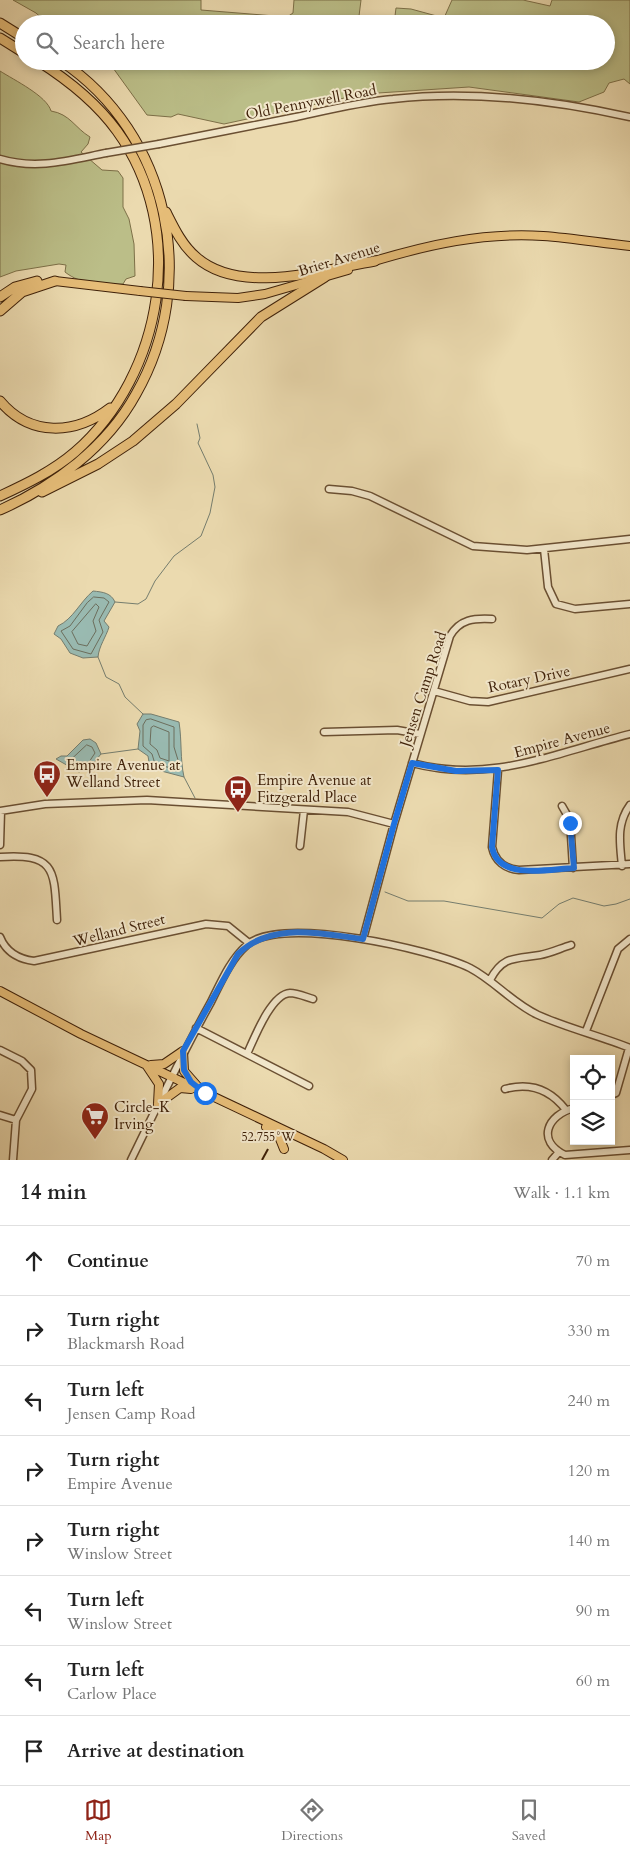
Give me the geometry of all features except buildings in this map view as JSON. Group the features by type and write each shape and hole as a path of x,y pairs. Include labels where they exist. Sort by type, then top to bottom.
{"highway":[{"path":"0,22 15,32"},
{"path":"0,38 15,47"},
{"path":"0,496 40,476 74,452 102,425 121,397 140,362 154,316 158,258 150,206 135,162 118,132 84,95 52,70"},
{"path":"72,70 93,87 124,122 143,152 157,190 179,238 196,257 214,269 230,275 264,279 375,261"},
{"path":"3,509 56,478 87,454 113,427 144,380 158,344 167,299 168,246 157,190"},
{"path":"3,509 70,479 117,452 176,404 261,316 325,277"},
{"path":"0,297 15,287 32,282 55,281"},
{"path":"0,311 22,292 55,281"},
{"path":"0,401 16,417 43,428 60,429 90,421 110,408 121,397"}],"main road":[{"name":"Brier Avenue","path":"55,281 186,296 238,298 265,294 439,243 501,236 542,236 630,246"},
{"path":"0,991 342,1160"},
{"path":"144,1063 161,1065 183,1051 184,1070 191,1082 205,1093"},
{"path":"144,1063 159,1084 158,1104"},
{"path":"158,1104 183,1087 205,1093"},
{"path":"222,1100 225,1106 276,1132 284,1149"}],"street":[{"name":"Old Pennywell Road","path":"0,159 20,164 43,165 159,144 350,105 425,96 488,96 585,108 630,117"},
{"path":"329,489 352,491 370,496 474,546 527,550 630,539"},
{"path":"544,549 548,587 556,604 575,609 630,604"},
{"name":"Jensen Camp Road","path":"363,939 446,644 453,630 466,621 492,619"},
{"name":"Rotary Drive","path":"434,691 470,701 488,702 630,669"},
{"path":"324,732 397,730 420,734"},
{"name":"Empire Avenue","path":"412,763 456,771 498,770 630,734"},
{"path":"498,770 492,844 496,858 504,866 515,870 622,866 630,864"},
{"path":"0,845 1,811 46,804 147,800 348,812 394,824"},
{"path":"622,866 620,832 623,817 630,805"},
{"path":"562,806 570,820 574,868"},
{"path":"300,846 304,810"},
{"path":"0,857 26,855 39,859 46,865 53,875 56,920"},
{"name":"Welland Street","path":"0,937 11,953 22,960 34,962 206,924 228,926 249,943"},
{"path":"131,1160 183,1051 232,962 249,943 269,935 295,932 363,939 441,957 470,968 490,980 517,1003 538,1015 630,1048 615,1093"},
{"path":"586,1031 618,949 630,939"},
{"path":"490,980 502,962 512,958 542,955 571,945"},
{"path":"247,1054 271,1007 280,997 290,993 313,999"},
{"path":"196,1028 309,1086"},
{"path":"0,1050 22,1061 31,1070 32,1089 16,1120 13,1160"},
{"path":"505,1089 517,1085 544,1089 557,1098 566,1110"},
{"path":"570,1109 554,1116 548,1130 552,1144 559,1152 565,1155 630,1150"},
{"path":"0,1115 16,1120"},
{"path":"552,1160 559,1152"}],"green space":[{"path":"13,0 201,0 201,10 262,15 38,15"},
{"path":"294,0 361,0 359,15 290,15 293,13"},
{"path":"452,0 523,0 550,6 552,0 630,0 630,84 624,79 609,83 604,92 579,102 469,87 363,94 224,124 178,114 171,117 147,115 114,70 615,70 615,15 445,15"},
{"path":"396,8 411,9 433,15 395,15"},
{"path":"0,71 37,94 51,111 68,118 90,137 88,144 81,152 102,170 118,171 123,178 123,207 129,219 134,244 135,276 126,279 123,284 101,284 78,280 65,272 66,265 59,264 16,271 0,277"}],"water":[{"path":"93,591 109,595 115,602 104,621 109,627 98,657 83,658 70,653 61,639 54,634 58,626 72,615"},
{"path":"143,714 151,714 179,722 184,777 150,768 148,756 138,749 140,731 137,724"},
{"path":"90,739 96,743 101,754 91,766 79,772 56,759 61,756 67,756 83,740"}],"waterway":[{"path":"115,602 138,604 146,599 155,581 174,556 201,536 210,513 215,487 213,475 198,443 200,438 197,424"},
{"path":"98,657 106,677 119,684 125,697 143,714"},
{"path":"101,754 138,749"},
{"path":"184,777 195,798"},
{"path":"385,892 408,901 444,901 542,918 559,904 573,898 604,906 630,899"}],"place":[{"name":"Empire Avenue at Welland Street","path":"47,798"},
{"name":"Empire Avenue at Fitzgerald Place","path":"238,813"},
{"name":"Circle-K Irving","path":"95,1140"}],"route":[{"path":"205,1093 191,1082 184,1070 183,1051 232,962 249,943 263,937 295,932 363,939 412,763 439,769 467,772 498,770 492,847 496,858 507,868 518,870 574,868 570,823"}]}
